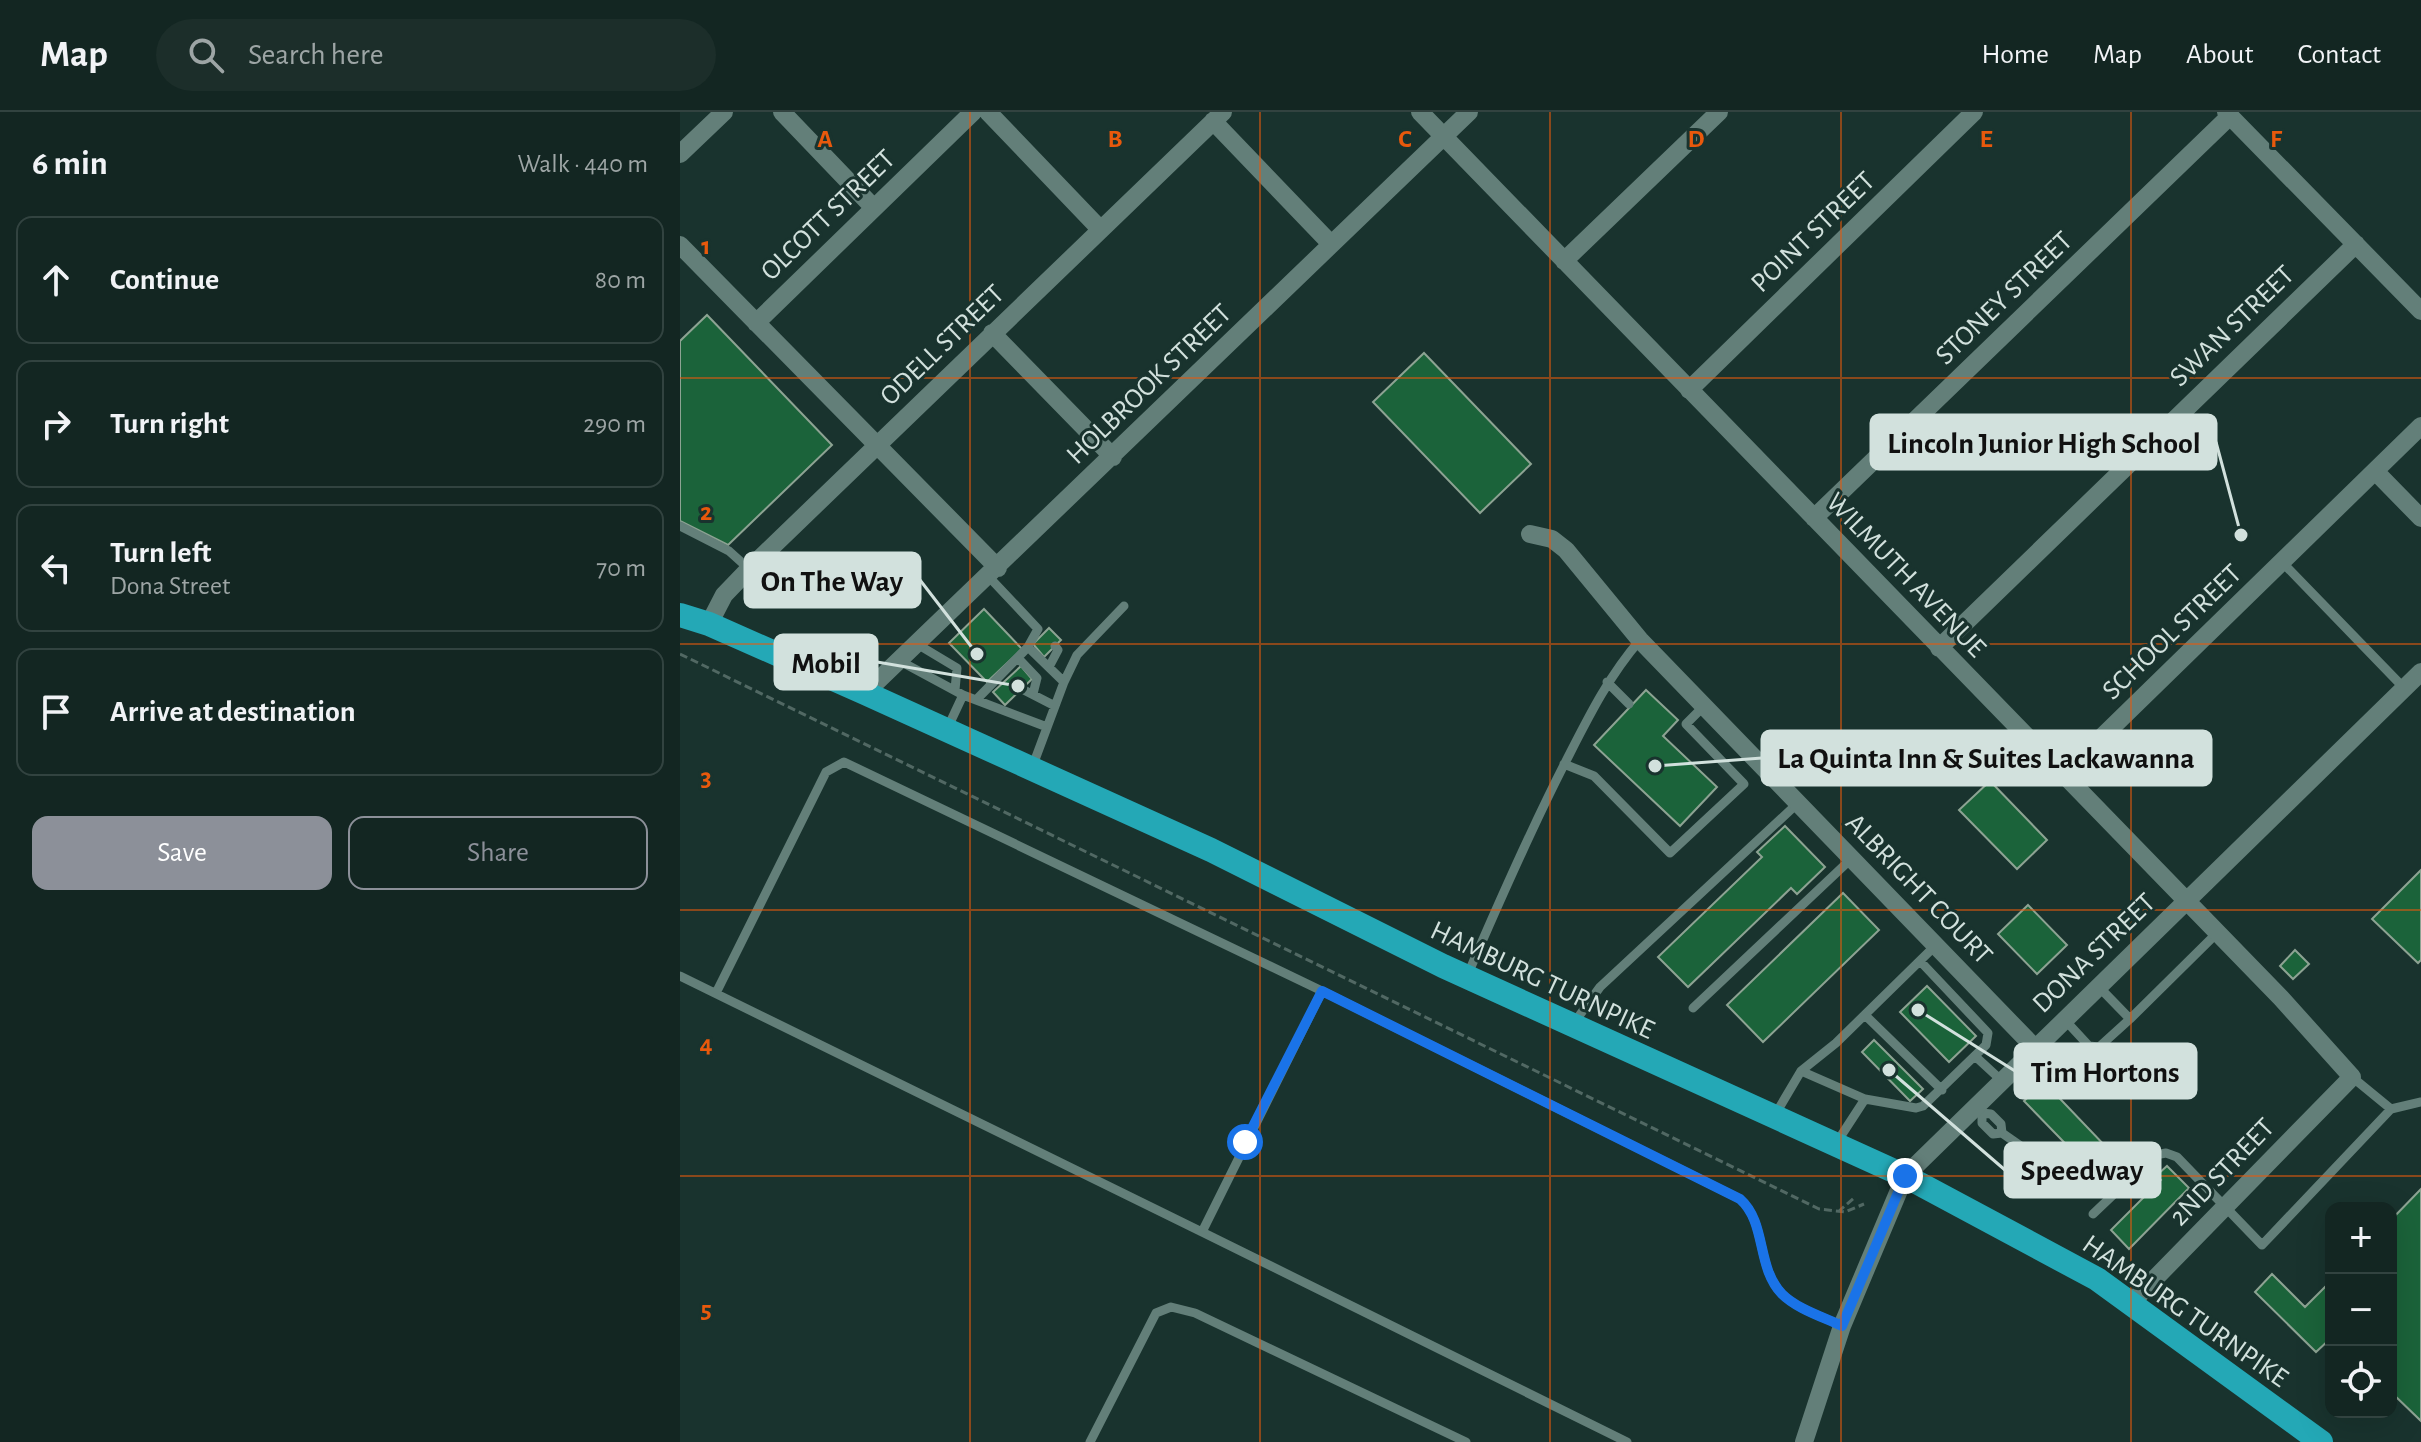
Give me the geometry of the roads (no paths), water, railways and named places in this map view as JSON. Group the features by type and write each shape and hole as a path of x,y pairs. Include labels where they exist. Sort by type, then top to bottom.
{"highway":[{"path":"680,601 709,624"},
{"path":"680,615 709,624"},
{"name":"HAMBURG TURNPIKE","path":"709,624 1211,850 1467,977 1905,1176 2097,1279 2321,1442"}],"street":[{"path":"680,154 724,112"},
{"path":"782,112 873,207"},
{"name":"OLCOTT STREET","path":"756,323 973,112"},
{"path":"988,112 1100,229"},
{"name":"WILMUTH AVENUE","path":"1420,112 2217,933 2352,1077"},
{"name":"HOLBROOK STREET","path":"865,693 1469,112"},
{"path":"1564,261 1719,112"},
{"name":"POINT STREET","path":"1689,390 1974,112"},
{"path":"2228,114 2421,311"},
{"name":"STONEY STREET","path":"1814,518 2228,114"},
{"path":"1218,116 1331,244"},
{"name":"ODELL STREET","path":"709,624 724,595 749,569 1218,116"},
{"name":"SWAN STREET","path":"1939,648 2356,244"},
{"path":"680,245 993,573"},
{"path":"992,333 1113,457"},
{"name":"SCHOOL STREET","path":"2063,775 2421,426"},
{"path":"2375,471 2419,512"},
{"name":"ALBRIGHT COURT","path":"1530,534 1552,539 1566,550 1640,640 2034,1047"},
{"name":"DONA STREET","path":"1804,1442 1842,1326 1905,1176 1978,1110 2001,1080 2034,1047 2421,672"},
{"name":"2ND STREET","path":"2131,1303 2352,1077"}],"lane":[{"path":"680,526 729,551 749,569"},
{"path":"2282,562 2404,688"},
{"path":"978,698 1004,678 1040,632 993,573"},
{"path":"1031,769 1077,655 1124,606"},
{"path":"1467,977 1521,847 1607,682 1640,640"},
{"path":"917,644 957,668 959,692 947,730"},
{"path":"1049,667 1058,650 1055,646"},
{"path":"1028,647 1064,682"},
{"path":"1018,658 1037,678 1033,694"},
{"path":"900,661 959,692 1047,727"},
{"path":"1607,682 1629,704"},
{"path":"1022,689 1055,706"},
{"path":"1564,764 1594,776 1670,853 1744,784 1686,724 1704,706"},
{"path":"716,993 826,772 844,762 1322,991 1740,1199 1753,1210 1767,1270 1782,1293 1842,1326"},
{"path":"1572,1026 1600,987 1799,802"},
{"path":"1693,1008 1851,859"},
{"path":"2064,1019 2089,1046 2099,1047 2217,933"},
{"path":"1774,1118 1801,1071 1865,1015 1936,945"},
{"path":"1801,1071 1865,1099 1916,1108 1942,1090 1986,1045 1985,1028 1920,961"},
{"path":"680,976 1627,1442"},
{"path":"2098,986 2130,1019"},
{"path":"1202,1232 1322,991"},
{"path":"1865,1015 1942,1090"},
{"path":"1976,1057 2001,1080"},
{"path":"2352,1077 2391,1109"},
{"path":"1835,1145 1865,1099"},
{"path":"2093,1214 2155,1155 2166,1153 2177,1157 2262,1245 2391,1109 2421,1102"},
{"path":"1978,1110 1982,1123 1993,1134 2002,1133 2068,1179"},
{"path":"1090,1442 1156,1313 1171,1307 1195,1313 1466,1442"}],"place":[{"name":"Lincoln Junior High School","path":"2241,535"},
{"name":"On The Way","path":"977,654"},
{"name":"Mobil","path":"1018,686"},
{"name":"La Quinta Inn & Suites Lackawanna","path":"1655,766"},
{"name":"Tim Hortons","path":"1918,1010"},
{"name":"Speedway","path":"1889,1070"}]}
